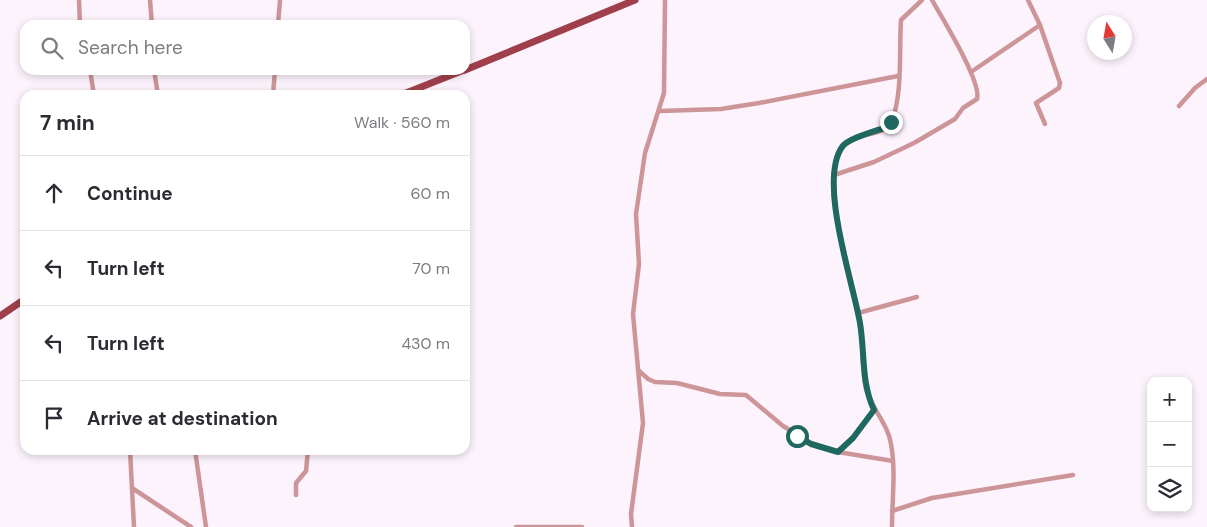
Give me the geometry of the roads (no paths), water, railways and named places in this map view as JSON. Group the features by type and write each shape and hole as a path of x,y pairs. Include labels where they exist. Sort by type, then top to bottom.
{"main road":[{"path":"470,68 635,0"},
{"path":"414,90 451,75"},
{"path":"0,316 20,302"}],"street":[{"path":"79,0 80,20"},
{"path":"150,0 152,20"},
{"path":"278,20 280,0"},
{"path":"632,527 631,514 643,422 634,314 639,264 636,214 646,153 664,93 665,0"},
{"path":"892,527 893,461 888,431 874,410 864,378 864,350 838,222 834,175 838,155 846,143 887,127 891,122 897,104 902,19 922,0"},
{"path":"834,175 896,151 955,119 963,108 978,96 972,72 932,0"},
{"path":"1028,0 1040,25 1060,83 1059,88 1036,103 1044,124"},
{"path":"972,72 1040,25"},
{"path":"91,75 93,90"},
{"path":"155,75 157,90"},
{"path":"273,90 275,75"},
{"path":"660,111 721,109 898,76"},
{"path":"1179,106 1195,88 1207,79"},
{"path":"858,313 917,297"},
{"path":"638,370 648,379 655,382 676,383 720,394 746,394 769,416 811,444 838,452 893,461"},
{"path":"838,452 853,438 874,410"},
{"path":"130,455 134,527"},
{"path":"196,455 206,527"},
{"path":"296,495 296,484 306,471 308,455"},
{"path":"892,511 908,508 932,498 1073,475"},
{"path":"132,488 191,527"},
{"path":"516,527 582,527"}]}
